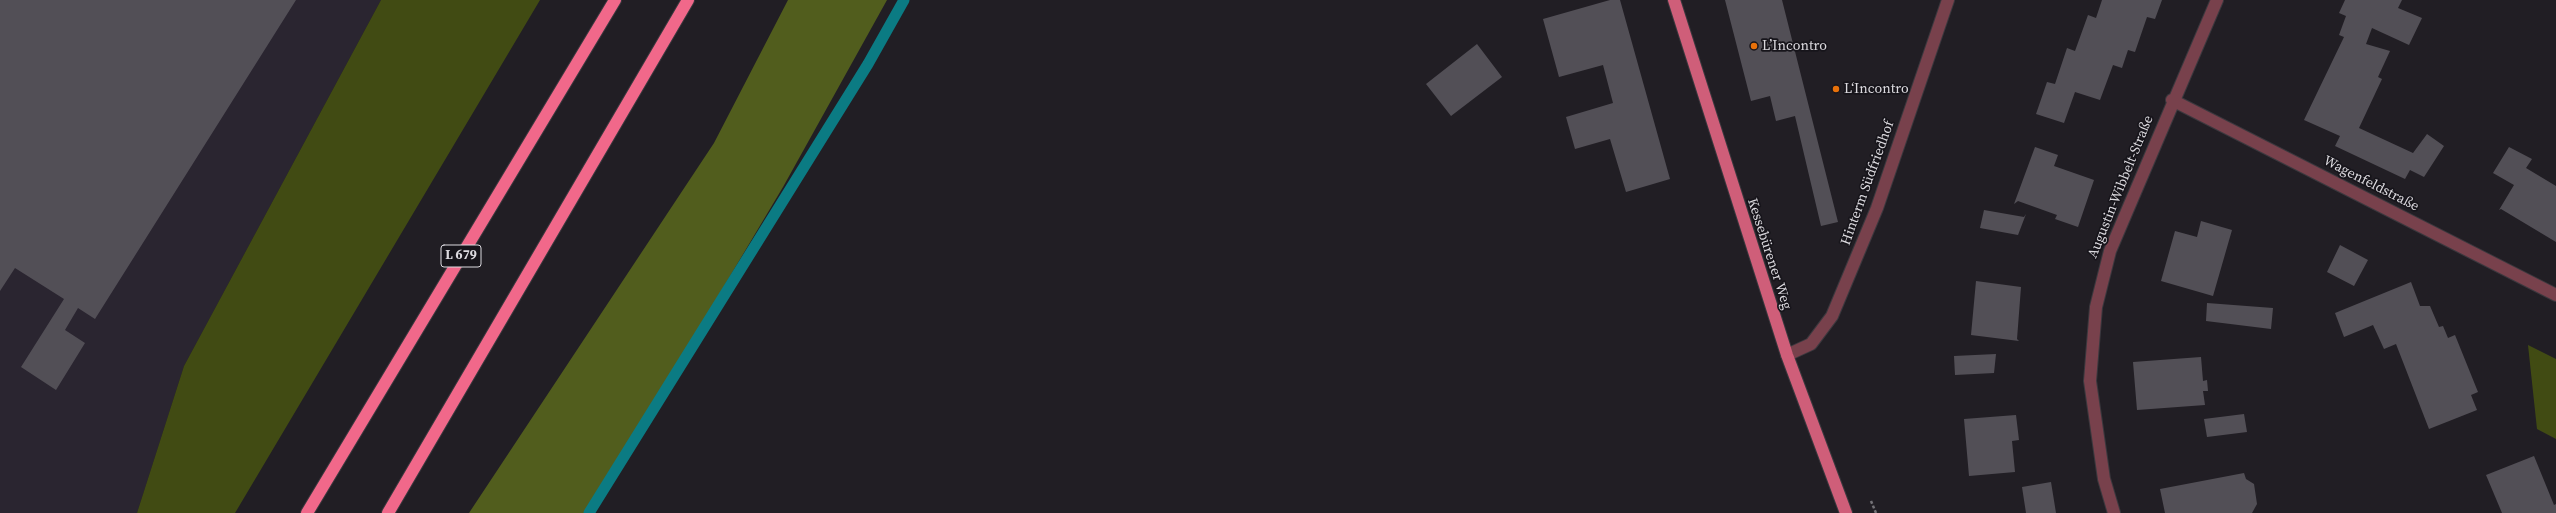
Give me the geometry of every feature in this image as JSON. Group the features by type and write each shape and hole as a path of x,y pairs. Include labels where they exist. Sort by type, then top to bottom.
{"highway":[{"name":"L 679","path":"307,513 616,0"},
{"path":"388,513 688,0"}],"main road":[{"name":"Kessebürener Weg","path":"1674,0 1787,355 1846,513"}],"street":[{"name":"Hinterm Südfriedhof","path":"1787,355 1811,344 1832,316 1877,208 1948,0"},
{"name":"Augustin-Wibbelt-Straße","path":"2114,513 2104,479 2090,381 2096,307 2110,251 2172,100 2217,0"},
{"name":"Wagenfeldstraße","path":"2172,100 2556,295"}],"shaded area":[{"path":"0,0 381,0 184,366 137,513 0,513"}],"green space":[{"path":"381,0 540,0 235,513 137,513 184,366"},
{"path":"788,0 887,0 783,187 589,513 469,513 714,143"},
{"path":"2528,345 2556,359 2556,439 2537,429"}],"building":[{"path":"0,0 296,0 95,319 78,308 65,330 85,343 56,390 21,367 64,299 15,268 0,291"},
{"path":"1610,0 1620,0 1670,179 1626,192 1610,139 1575,149 1566,117 1613,103 1603,65 1559,77 1543,19"},
{"path":"1725,0 1782,0 1838,222 1821,226 1795,116 1776,121 1770,96 1751,101"},
{"path":"2102,0 2162,0 2155,19 2147,17 2135,52 2128,50 2122,68 2113,65 2100,100 2075,92 2064,123 2036,114 2047,82 2055,84 2067,48 2075,51 2088,15 2096,18"},
{"path":"2345,0 2402,0 2398,8 2422,18 2409,45 2372,28 2366,44 2390,51 2378,77 2382,79 2359,128 2413,153 2427,134 2444,146 2424,177 2410,170 2405,179 2335,146 2340,136 2304,120 2344,37 2339,35 2346,16 2339,13"},
{"path":"1477,44 1502,77 1451,116 1426,84"},
{"path":"2035,147 2058,155 2054,166 2094,180 2078,227 2055,219 2057,215 2018,201 2014,204"},
{"path":"2509,147 2532,159 2526,168 2556,186 2556,242 2501,209 2499,210 2514,185 2493,173"},
{"path":"1984,210 2024,217 2026,214 2018,235 1980,228"},
{"path":"2201,221 2232,230 2213,296 2161,281 2175,231 2197,237"},
{"path":"2340,245 2368,260 2354,286 2327,272"},
{"path":"1976,281 2021,287 2017,339 2019,341 1971,335"},
{"path":"2411,282 2420,306 2430,306 2439,327 2443,326 2448,338 2455,335 2478,392 2471,395 2477,410 2429,429 2396,344 2384,349 2373,325 2344,337 2335,313"},
{"path":"2207,303 2273,308 2271,329 2206,321"},
{"path":"1996,354 1994,373 1955,375 1954,356"},
{"path":"2201,357 2203,381 2207,380 2208,391 2203,391 2205,405 2137,410 2133,362"},
{"path":"2244,414 2247,432 2207,437 2204,419"},
{"path":"2016,415 2019,440 2012,441 2015,472 1969,476 1964,419"},
{"path":"2534,456 2554,505 2556,504 2556,513 2502,513 2486,475"},
{"path":"2244,473 2246,479 2254,484 2257,504 2252,513 2165,513 2160,489"},
{"path":"2051,482 2056,513 2026,513 2022,487"}],"waterway":[{"path":"589,513 868,64 904,0"}],"place":[{"name":"L’Incontro","path":"1754,46"},
{"name":"L‘Incontro","path":"1836,89"}]}
